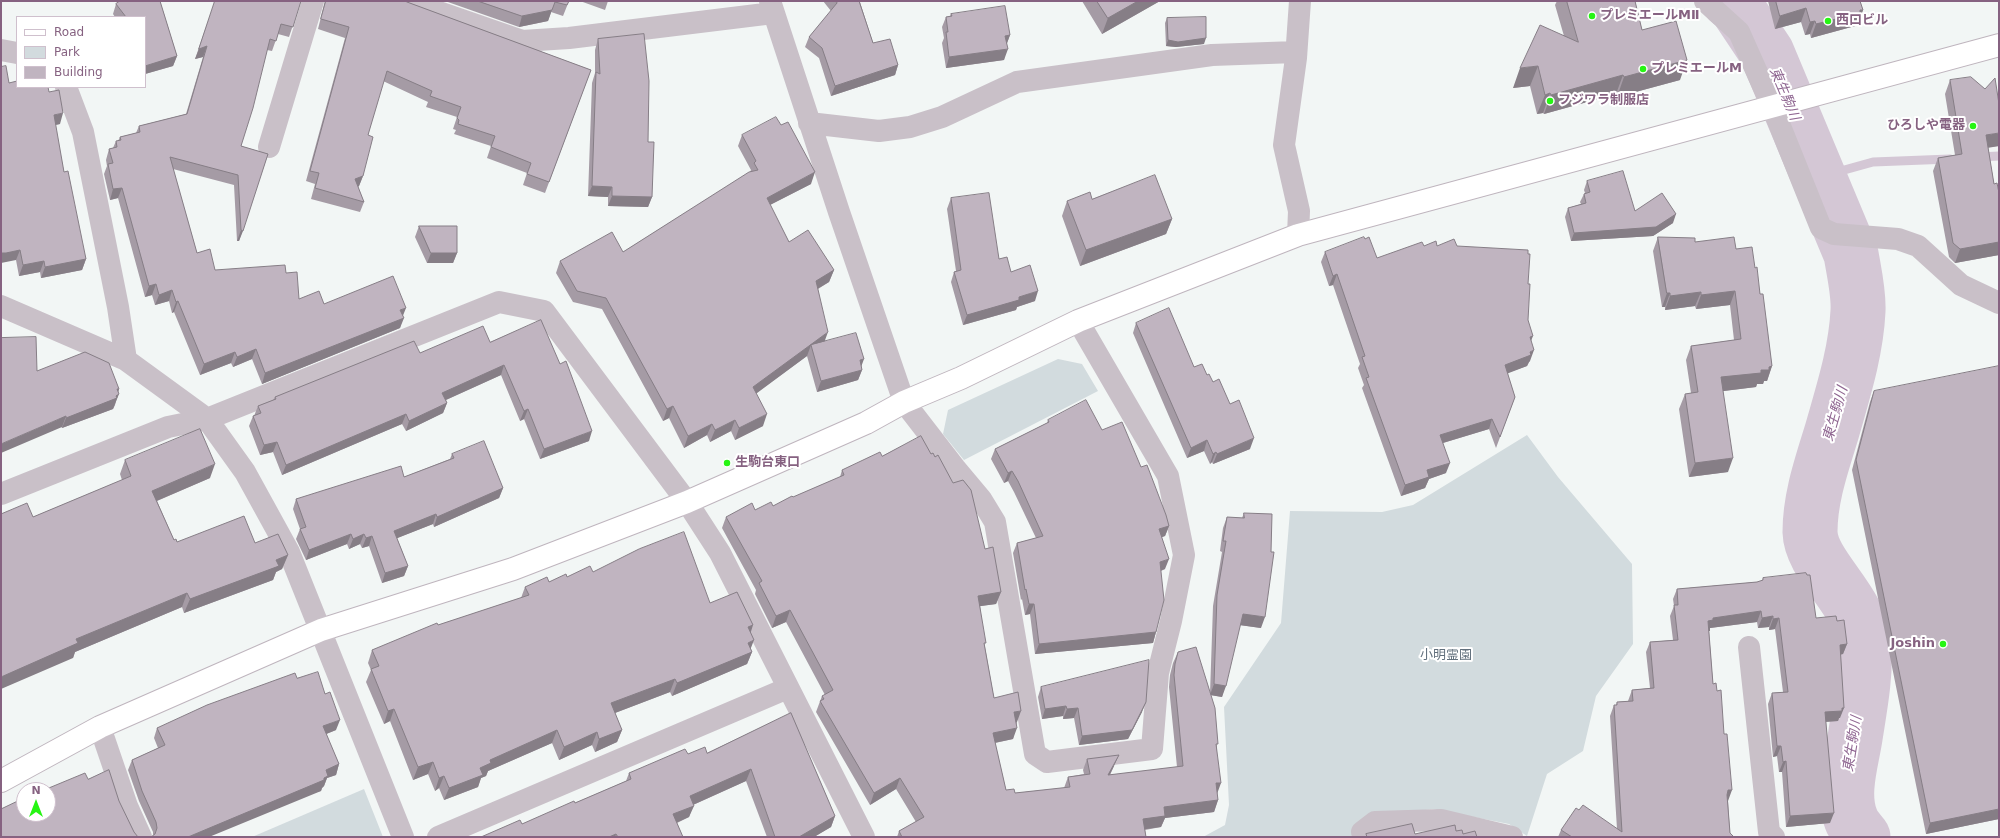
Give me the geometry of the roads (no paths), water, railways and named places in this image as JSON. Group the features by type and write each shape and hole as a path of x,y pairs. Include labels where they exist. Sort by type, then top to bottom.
{"street":[{"path":"269,147 313,1"},
{"path":"407,1 522,41 569,38 772,7 809,123 904,402 955,468 982,499 995,522 1035,754 1047,762 1152,749 1158,673 1171,621 1184,555 1168,476 1078,321"},
{"path":"1298,235 1298,211 1284,145 1296,52 1300,1"},
{"path":"1705,1 1739,32 1772,106 1822,228 1844,234 1898,239 1918,246 1961,285 1999,303"},
{"path":"1,781 100,727 321,630 513,570 687,502 866,423 904,402 961,378 1078,321 1298,235 1999,45"},
{"path":"1,50 16,52"},
{"path":"809,123 879,131 910,127 942,117 1017,82 1212,55 1296,52"},
{"path":"66,88 83,132 118,307 126,360"},
{"path":"1,494 168,427 207,419 499,302 544,310 687,502 720,553 864,837"},
{"path":"1,306 126,360 207,419 245,472 289,552 403,837"},
{"path":"1749,647 1769,832 1774,837"},
{"path":"438,837 788,688"},
{"path":"100,727 127,806 141,837"},
{"path":"1362,832 1375,822 1441,820 1512,837"}],"waterway":[{"name":"東生駒川","path":"1729,1 1735,5 1767,53 1851,254 1856,282 1858,311 1855,342 1845,387 1814,493 1810,532 1812,545 1818,558 1846,598 1854,613 1861,628 1864,644 1862,691 1849,768 1847,789 1848,809 1851,819 1863,837"},
{"path":"1978,157 1999,156"},
{"path":"1819,177 1873,162 1950,159"}],"place":[{"name":"プレミエールMⅡ","path":"1592,16"},
{"name":"西口ビル","path":"1828,21"},
{"name":"プレミエールM","path":"1643,69"},
{"name":"フジワラ制服店","path":"1550,101"},
{"name":"ひろしや電器","path":"1973,126"},
{"name":"生駒台東口","path":"727,463"},
{"name":"Joshin","path":"1943,644"}],"park label":[{"name":"小明霊園","path":"1446,656"}]}
